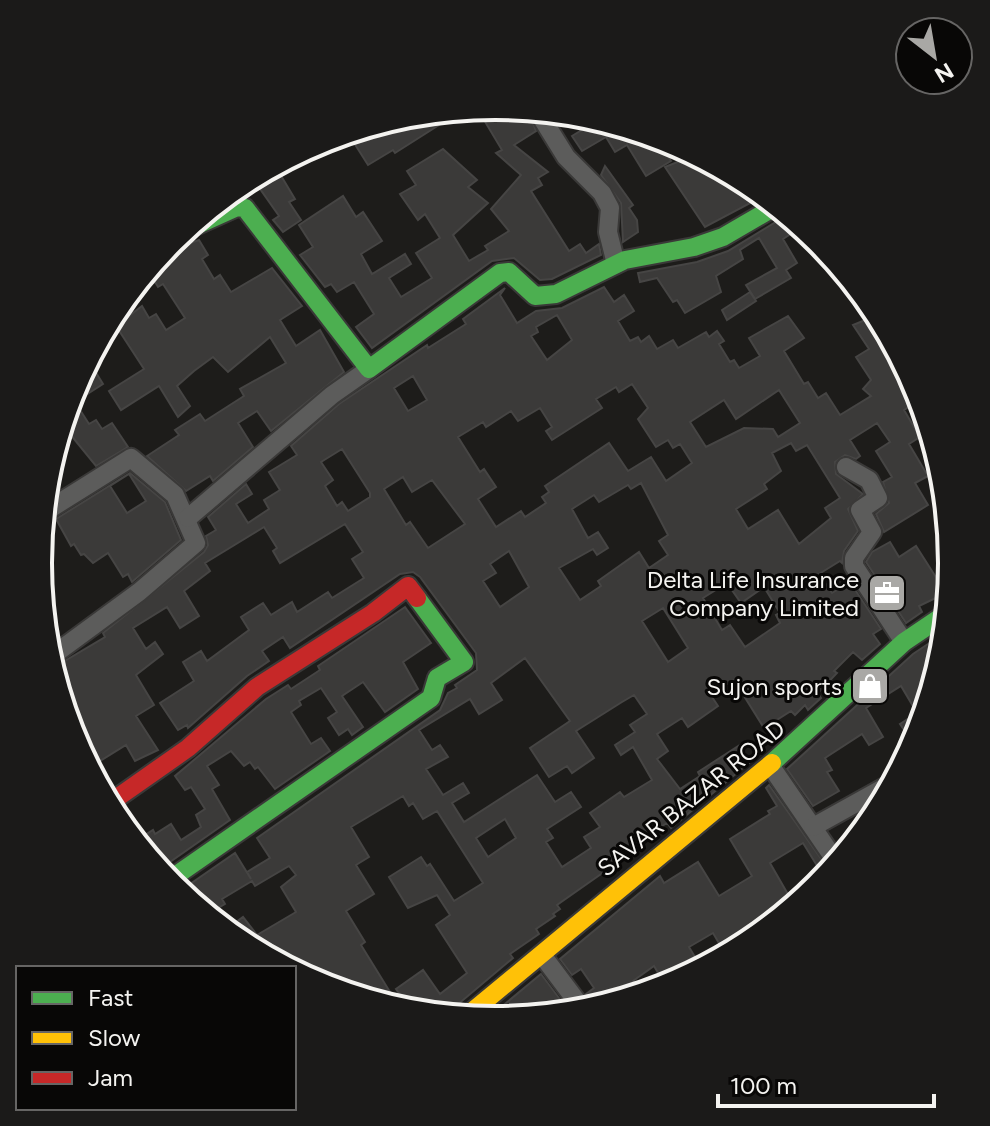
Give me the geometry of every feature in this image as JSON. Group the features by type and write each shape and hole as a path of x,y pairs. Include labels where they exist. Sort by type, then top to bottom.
{"street":[{"path":"545,123 566,157 602,193 610,208 608,232 616,264"},
{"path":"224,213 237,207 245,208 369,369"},
{"path":"188,518 332,395 500,273 509,272 535,296 556,294 616,264 723,237 765,212"},
{"path":"56,505 131,458 175,495 188,518 196,543 139,592 61,649"},
{"path":"846,467 869,480 878,498 860,510 872,532 854,558 854,566 904,642"},
{"path":"119,796 188,748 257,687 373,613 408,586 464,662 437,678 431,698 308,787 251,821 179,873"},
{"name":"SAVAR BAZAR ROAD","path":"480,1005 625,882 770,765 904,642 933,625"},
{"path":"770,765 830,853"},
{"path":"813,827 873,793"},
{"path":"542,955 574,998"}],"building":[{"path":"484,120 532,122 536,131 514,145 548,172 538,178 542,185 531,191 569,251 580,244 586,253 599,244 601,255 552,279 540,280 514,258 492,261 372,348 356,327 374,314 354,282 337,292 331,284 325,287 300,255 313,247 299,225 343,196 356,217 363,212 382,241 361,254 372,274 405,254 411,264 389,278 401,297 432,278 416,253 440,238 425,214 418,220 400,194 416,185 407,171 443,149 477,180 468,187 488,203 453,235 469,261 488,250 485,246 509,231 491,209 521,175 496,153 502,150"},
{"path":"441,124 395,153 393,150 368,165 354,144 380,135"},
{"path":"583,129 610,135 665,154 671,161 646,176 627,145 615,152 606,137 582,151 572,136"},
{"path":"680,161 716,179 751,202 705,227 665,167"},
{"path":"605,166 633,205 629,208 637,220 638,232 623,242 621,203 601,175"},
{"path":"281,175 295,199 289,202 301,220 283,232 273,220 279,216 260,188"},
{"path":"777,221 791,234 783,239 797,263 786,270 791,278 755,299 746,285 777,268 759,238 740,250 743,259 716,276 721,292 685,313 677,300 673,302 657,278 640,282 638,273 697,262 728,251"},
{"path":"199,240 208,255 202,259 214,279 220,275 231,292 272,268 302,306 280,320 296,346 320,330 344,372 271,431 257,411 238,423 253,447 213,481 210,476 186,491 147,456 179,435 175,430 200,414 205,421 244,396 240,389 286,363 270,337 228,372 213,357 194,371 177,386 190,406 178,417 159,386 121,410 109,391 144,369 118,330 126,318 142,306 149,318 156,314 166,330 185,318 163,284 158,287 155,282 151,284 182,250"},
{"path":"604,287 614,302 624,295 634,311 618,321 630,341 638,337 641,342 649,336 657,349 673,340 678,348 706,332 709,337 717,331 724,341 719,344 730,362 734,360 739,368 760,356 749,338 788,316 804,338 784,351 804,384 808,382 818,398 826,393 840,415 871,396 863,389 871,380 856,357 869,349 853,325 865,320 892,367 909,407 904,410 918,434 919,437 909,444 928,476 915,483 928,505 884,532 876,514 889,503 883,482 892,477 876,451 890,442 877,423 850,440 860,456 856,459 845,455 835,462 836,474 863,494 848,509 858,531 844,551 842,563 840,561 819,574 832,593 850,582 881,629 873,634 880,644 862,660 853,652 834,671 837,673 818,693 821,698 808,710 805,705 795,715 791,711 764,728 734,680 710,694 718,706 688,727 682,718 657,734 668,751 657,759 680,789 700,776 698,772 740,745 750,762 671,828 667,823 617,854 621,860 557,905 560,909 553,914 555,916 536,929 539,934 510,954 513,958 458,1004 437,1002 400,995 396,989 423,970 440,994 467,973 436,925 450,915 437,895 408,908 389,877 421,857 427,866 430,864 454,901 483,883 437,811 423,819 413,803 409,806 403,796 351,827 369,857 356,865 374,894 346,911 365,942 361,945 391,993 325,972 273,947 236,922 243,917 257,935 296,912 281,887 296,875 289,866 255,886 252,881 222,899 225,904 218,908 190,884 235,853 251,879 247,872 270,858 257,838 440,710 448,693 457,688 455,685 477,670 476,653 420,577 413,572 400,574 290,648 283,637 262,651 269,661 247,676 188,728 187,725 178,730 160,703 194,681 183,662 201,651 207,661 249,630 241,617 263,603 271,615 292,602 297,612 328,592 332,598 364,578 352,559 363,552 345,524 280,563 273,551 277,548 264,527 205,563 210,571 184,591 199,616 180,628 167,607 133,628 146,649 155,642 163,654 136,675 154,705 136,716 158,750 135,761 126,745 99,761 86,733 64,662 105,637 103,633 204,552 208,545 206,536 216,530 208,517 246,484 252,494 236,504 248,523 269,509 264,500 280,490 269,472 297,455 291,446 339,404 427,345 428,348 466,324 463,319 505,288 500,295 517,323 536,311 562,308","holes":["557,315 572,340 547,360 531,336 538,332 536,327","413,376 427,400 408,411 394,388","632,384 648,408 638,419 656,447 668,440 673,448 680,444 692,463 666,481 651,457 628,471 609,443 545,486 549,492 542,497 546,503 525,517 521,511 496,527 478,499 496,487 484,469 480,472 458,437 483,422 486,427 511,411 518,421 540,408 552,427 546,431 552,440 602,408 596,399 616,387 619,392","779,390 800,423 778,437 773,429 744,428 706,447 690,422 724,400 736,419","791,443 796,451 807,445 840,498 825,508 831,518 799,544 778,510 748,529 736,509 767,489 764,484 781,471 772,453","342,449 370,497 348,511 342,502 337,506 325,486 333,480 321,462","403,477 412,492 432,480 465,524 428,548 410,522 406,525 384,489","641,483 668,535 659,541 668,555 649,568 639,552 598,581 601,586 580,600 559,568 593,549 597,555 608,548 598,532 588,538 572,509 594,495 599,502 628,485 631,489","509,551 529,587 500,607 483,581 496,573 490,564","727,583 741,603 764,587 780,613 776,615 780,623 745,647 730,625 722,630 703,598","663,608 688,648 668,662 642,621","525,658 570,721 530,748 549,777 567,766 572,773 594,758 576,731 634,695 647,714 630,725 635,732 615,745 621,755 633,747 652,780 624,797 620,792 590,813 600,827 584,837 591,848 562,867 546,842 553,838 547,829 581,807 571,792 555,802 537,775 464,822 452,803 469,793 463,783 443,795 426,769 448,757 440,745 432,750 419,730 470,699 479,714 502,700 491,683","505,819 516,838 488,857 476,838"]},
{"path":"750,292 756,301 727,320 722,310"},
{"path":"96,372 103,384 85,396"},
{"path":"80,410 89,424 96,420 102,429 112,423 128,447 96,466 71,435"},
{"path":"130,473 165,502 181,540 132,582 128,574 123,577 108,553 93,563 84,554 81,555 74,544 71,546 56,519","holes":["129,474 146,501 127,513 110,486"]},
{"path":"890,542 899,557 916,546 937,580 936,598 919,606 922,612 906,623 866,562 872,552"},
{"path":"405,607 431,643 403,662 418,689 385,712 363,682 342,696 363,727 352,735 348,729 339,735 328,718 337,712 321,688 299,701 301,705 291,712 311,744 321,738 330,751 275,789 258,767 255,769 250,762 244,766 231,751 207,766 219,785 212,789 230,820 169,863 145,835 153,830 155,834 171,824 181,840 201,827 196,815 205,809 191,787 185,790 175,776 266,699 288,685 291,689 320,670 318,666"},
{"path":"930,643 913,707 901,686 866,708 883,737 869,745 862,734 825,758 832,770 827,772 839,791 813,806 787,769 913,654"},
{"path":"909,718 905,731 900,724"},
{"path":"769,785 822,861 817,866 803,843 770,863 788,895 741,931 720,945 713,933 689,947 695,957 691,960 659,974 654,966 634,983 587,996 594,988 581,969 572,975 560,959 660,876 664,883 698,862 719,896 752,876 730,839 770,814 768,811 777,806 766,788"},
{"path":"541,974 561,1001 524,1005 503,1006"}],"traffic: fast":[{"path":"224,213 237,207 245,208 369,369 500,273 509,272 535,296 556,294 625,260 694,247 723,237 765,212"},
{"path":"179,873 431,698 437,678 464,662 417,598"},
{"path":"772,763 904,642 934,622"}],"traffic: slow":[{"path":"480,1005 772,763"}],"traffic: jam":[{"path":"119,796 188,748 257,687 373,613 408,586 417,598"}],"place":[{"name":"Delta Life Insurance Company Limited","path":"887,593"},
{"name":"Sujon sports","path":"870,686"}]}
